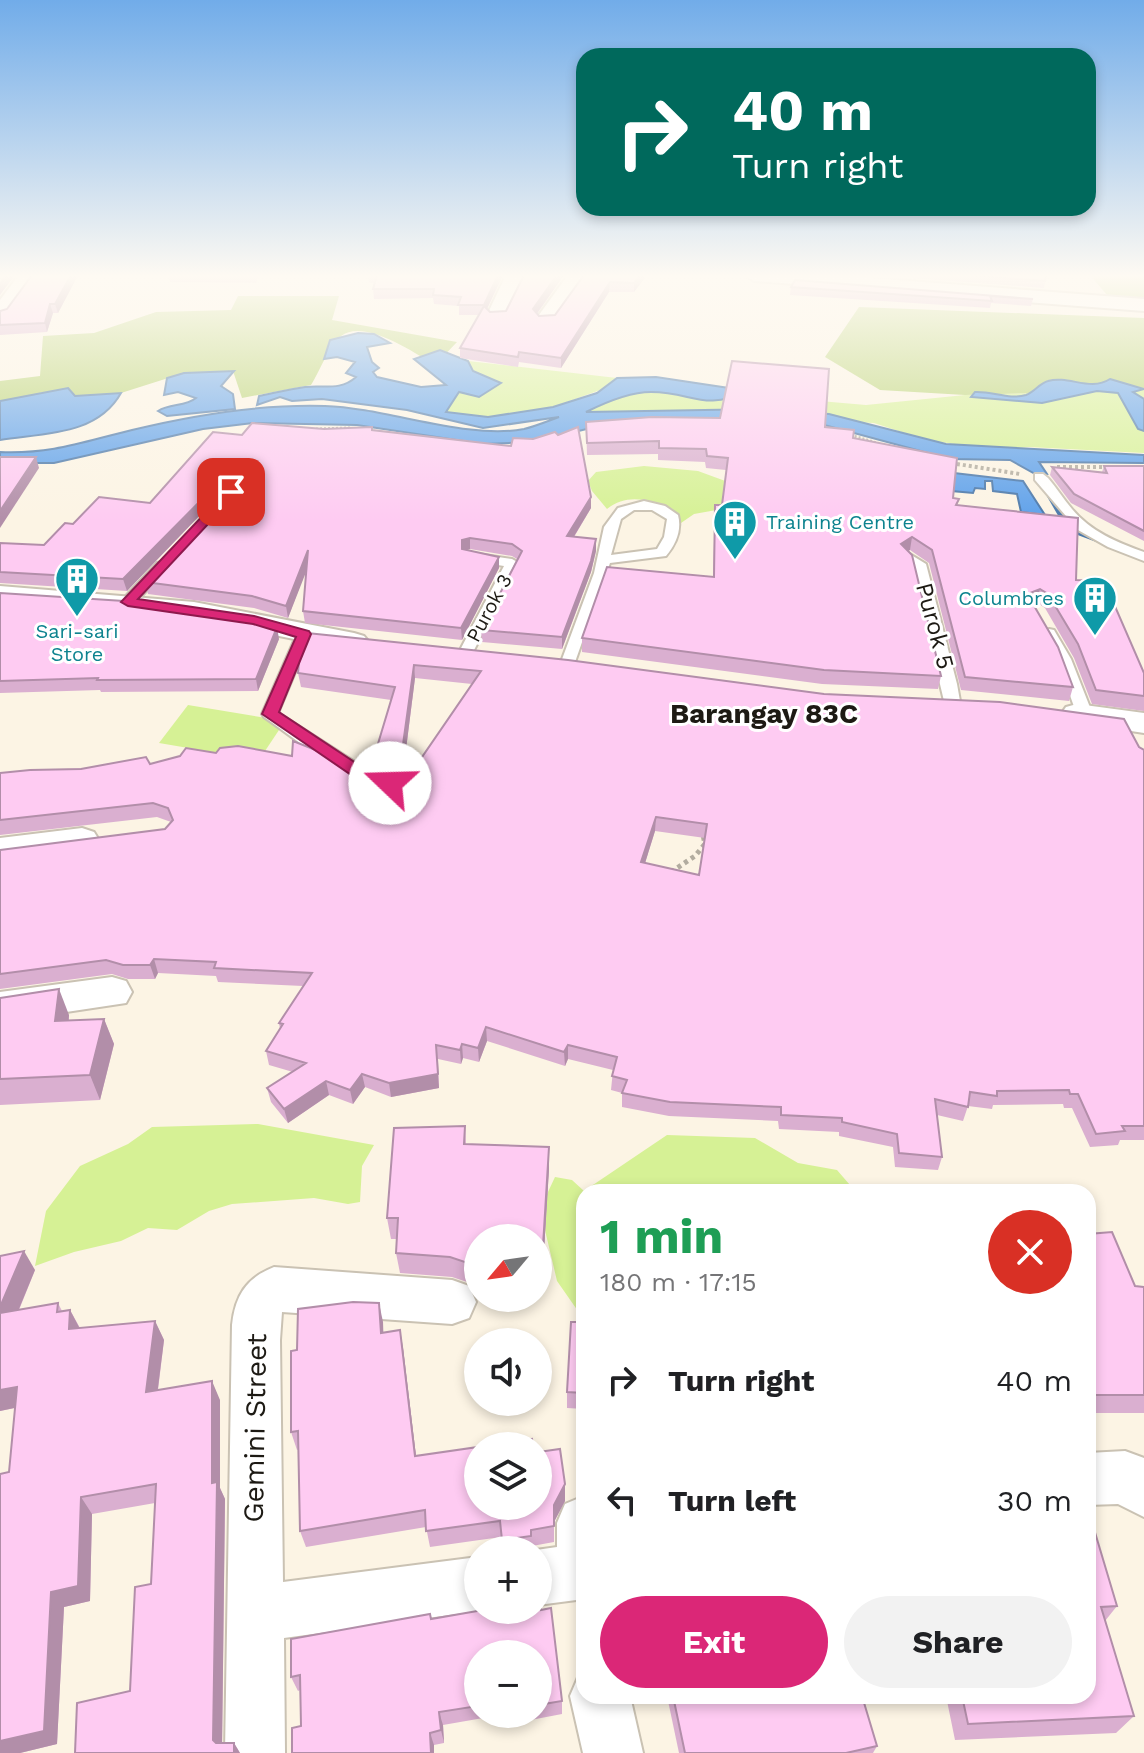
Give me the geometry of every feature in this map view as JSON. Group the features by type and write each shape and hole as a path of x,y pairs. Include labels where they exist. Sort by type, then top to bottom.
{"street":[{"path":"0,594 128,602 254,620 304,634 376,644"},
{"path":"1070,713 1134,728"},
{"path":"0,850 110,837"},
{"path":"0,1007 112,992"},
{"name":"Gemini Street","path":"255,1753 255,1340 259,1304 265,1294 274,1289 452,1302"},
{"path":"1096,1479 1125,1477 1144,1490"},
{"path":"552,1575 576,1572"},
{"path":"253,1614 464,1587"},
{"path":"602,1704 613,1753"}],"lane":[{"path":"1039,477 1047,482 1068,513 1087,530 1144,557"},
{"path":"569,662 617,512 627,506 654,507 673,518 668,547 661,553 604,560"},
{"path":"128,602 171,556"},
{"name":"Purok 3","path":"466,652 512,563 470,556"},
{"name":"Purok 5","path":"908,557 919,564 937,646 948,673 952,702"},
{"path":"1043,621 1064,659 1070,713"},
{"path":"304,634 270,714 366,777 390,783 411,780"}],"path":[{"path":"314,429 354,428"},
{"path":"836,431 880,445"},
{"path":"945,462 1039,477 1052,474 1051,467 1113,468"},
{"path":"676,880 663,876 695,856 705,844 702,831"}],"green space":[{"path":"41,357 327,357 311,385 242,398 233,371 184,373 121,393 75,396 43,392 9,402 0,401 0,381 40,376"},
{"path":"421,357 443,357 435,365"},
{"path":"825,357 1144,357 1144,389 1111,379 1097,391 965,395 880,390"},
{"path":"468,361 617,378 613,383 866,405 965,395 1097,391 1110,379 1144,389 1144,453 1029,447 998,450 926,440 874,423 640,411 578,414 603,389 553,407 488,417 445,412 459,392 500,384 472,371"},
{"path":"644,466 698,471 728,482 722,509 694,514 681,523 678,515 643,500 625,500 607,509 588,481 596,472"},
{"path":"188,705 285,721 259,760 159,743"},
{"path":"258,1124 374,1145 362,1166 360,1202 348,1204 314,1198 232,1204 209,1211 177,1230 148,1228 121,1241 74,1252 35,1266 46,1211 80,1166 128,1144 152,1127"},
{"path":"667,1135 755,1138 798,1163 837,1170 849,1184 594,1184"},
{"path":"555,1177 572,1180 576,1184 576,1308 557,1281 552,1260 552,1224 544,1224 540,1209"}],"water":[{"path":"325,357 370,357 379,368 373,372 377,377 421,387 446,385 414,359 457,357 468,361 473,371 501,383 479,397 459,392 446,412 488,417 553,407 597,393 617,378 656,377 749,391 708,401 643,392 586,412 763,409 829,414 946,444 1144,455 1144,463 1039,462 1047,474 1037,475 1010,460 950,459 817,423 619,421 534,442 483,444 357,425 253,423 203,429 54,463 0,463 0,452 52,449 179,420 252,409 301,406 349,408 452,427 502,431 524,429 559,417 483,428 407,410 322,399 292,401 280,397 257,405 259,396 305,387 338,386 356,377 346,373 355,362 337,357"},
{"path":"234,371 221,386 233,394 235,409 167,416 158,411 196,398 178,392 164,395 167,378 184,373"},
{"path":"1110,379 1144,389 1133,392 1144,399 1144,431 1138,429 1118,393 1097,391 1042,403 971,397 975,392 1020,396 1029,394 1045,382 1056,380 1095,384"},
{"path":"68,388 75,396 121,393 111,407 84,425 0,440 0,401"},
{"path":"954,473 1023,481 1045,515 1021,512 1017,494 993,491 992,481 985,481 985,489 975,488 973,493 952,491"}],"building":[{"path":"732,361 829,369 825,427 854,430 853,438 957,458 953,498 959,499 956,505 1078,518 1076,580 1104,581 1144,673 1144,696 1096,690 1078,644 1048,594 1040,589 1030,593 1029,597 1058,647 1073,687 965,677 932,550 912,537 901,544 912,555 941,676 824,670 582,638 607,567 714,577 715,505 722,505 728,458 707,456 706,449 659,448 659,441 587,443 586,422 652,417 720,418"},
{"path":"252,423 324,429 372,427 372,430 511,446 513,438 533,439 555,432 558,435 578,427 591,497 567,536 596,539 591,561 562,637 481,630 522,551 512,544 470,538 462,540 462,549 499,557 461,628 303,611 308,550 286,606 252,596 145,582 237,483 236,478 226,475 123,579 0,572 0,543 44,545 65,523 73,524 99,497 150,503 213,432 242,435"},
{"path":"0,457 36,457 0,511"},
{"path":"1104,466 1144,466 1144,531 1074,494 1052,467 1107,473"},
{"path":"0,593 124,601 249,619 277,627 256,679 0,681"},
{"path":"307,633 568,660 824,694 1000,702 1124,719 1139,747 1144,750 1144,1126 1122,1126 1125,1131 1096,1134 1078,1094 1070,1094 1069,1090 997,1091 997,1096 970,1092 968,1107 935,1099 942,1157 899,1153 897,1134 842,1122 842,1118 781,1115 781,1107 670,1102 622,1093 627,1080 612,1076 617,1057 568,1045 564,1052 486,1027 478,1048 462,1044 460,1050 436,1045 438,1074 389,1083 362,1074 350,1090 326,1081 284,1109 267,1088 306,1063 266,1051 283,1024 279,1023 312,973 214,968 216,962 154,959 150,965 123,965 106,960 0,974 0,850 165,829 173,820 168,808 153,803 0,820 0,773 81,769 146,757 150,764 180,756 186,748 216,753 220,748 238,746 292,756 293,741 373,773 399,775 396,793 410,774 418,771 418,763 481,671 414,665 401,759 388,761 374,757 395,687 298,673 300,649","holes":["656,817 707,824 699,875 641,862"]},
{"path":"59,989 55,1021 104,1019 90,1075 0,1079 0,998"},
{"path":"465,1126 464,1144 549,1147 544,1224 464,1224 464,1262 450,1257 396,1253 398,1218 387,1218 394,1128"},
{"path":"1112,1232 1135,1286 1144,1287 1144,1395 1096,1395 1096,1233"},
{"path":"24,1251 0,1307 0,1256"},
{"path":"353,1302 379,1303 381,1333 400,1330 415,1456 464,1449 464,1520 552,1520 552,1450 560,1449 565,1484 554,1505 554,1526 531,1530 531,1536 502,1536 500,1521 426,1531 425,1510 300,1531 298,1431 291,1432 291,1351 297,1350 298,1309"},
{"path":"58,1303 57,1312 70,1310 69,1329 155,1321 146,1392 212,1381 212,1483 217,1482 213,1740 216,1743 234,1743 234,1753 75,1753 77,1703 130,1691 135,1587 151,1584 156,1484 81,1497 78,1586 51,1592 44,1731 0,1741 0,1474 9,1472 17,1387 0,1390 0,1313"},
{"path":"571,1322 576,1322 576,1393 567,1392"},
{"path":"1096,1536 1117,1606 1101,1607 1134,1716 968,1724 964,1704 1096,1704"},
{"path":"464,1613 464,1624 552,1624 552,1616 562,1701 552,1703 552,1640 464,1640 464,1708 439,1712 441,1730 430,1733 431,1753 292,1753 292,1728 301,1726 300,1675 291,1677 291,1639 430,1614 431,1619"},
{"path":"675,1704 864,1704 877,1746 846,1753 685,1753"}],"waterway":[{"path":"1048,493 1070,529 1102,541"}],"place":[{"name":"Training Centre","path":"735,561"},
{"name":"Sari-sari Store","path":"77,618"},
{"name":"Columbres","path":"1095,637"}],"district":[{"name":"Barangay 83C","path":"764,713"}],"route":[{"path":"231,492 128,602 254,620 304,634 270,714 366,777 390,783"}]}
